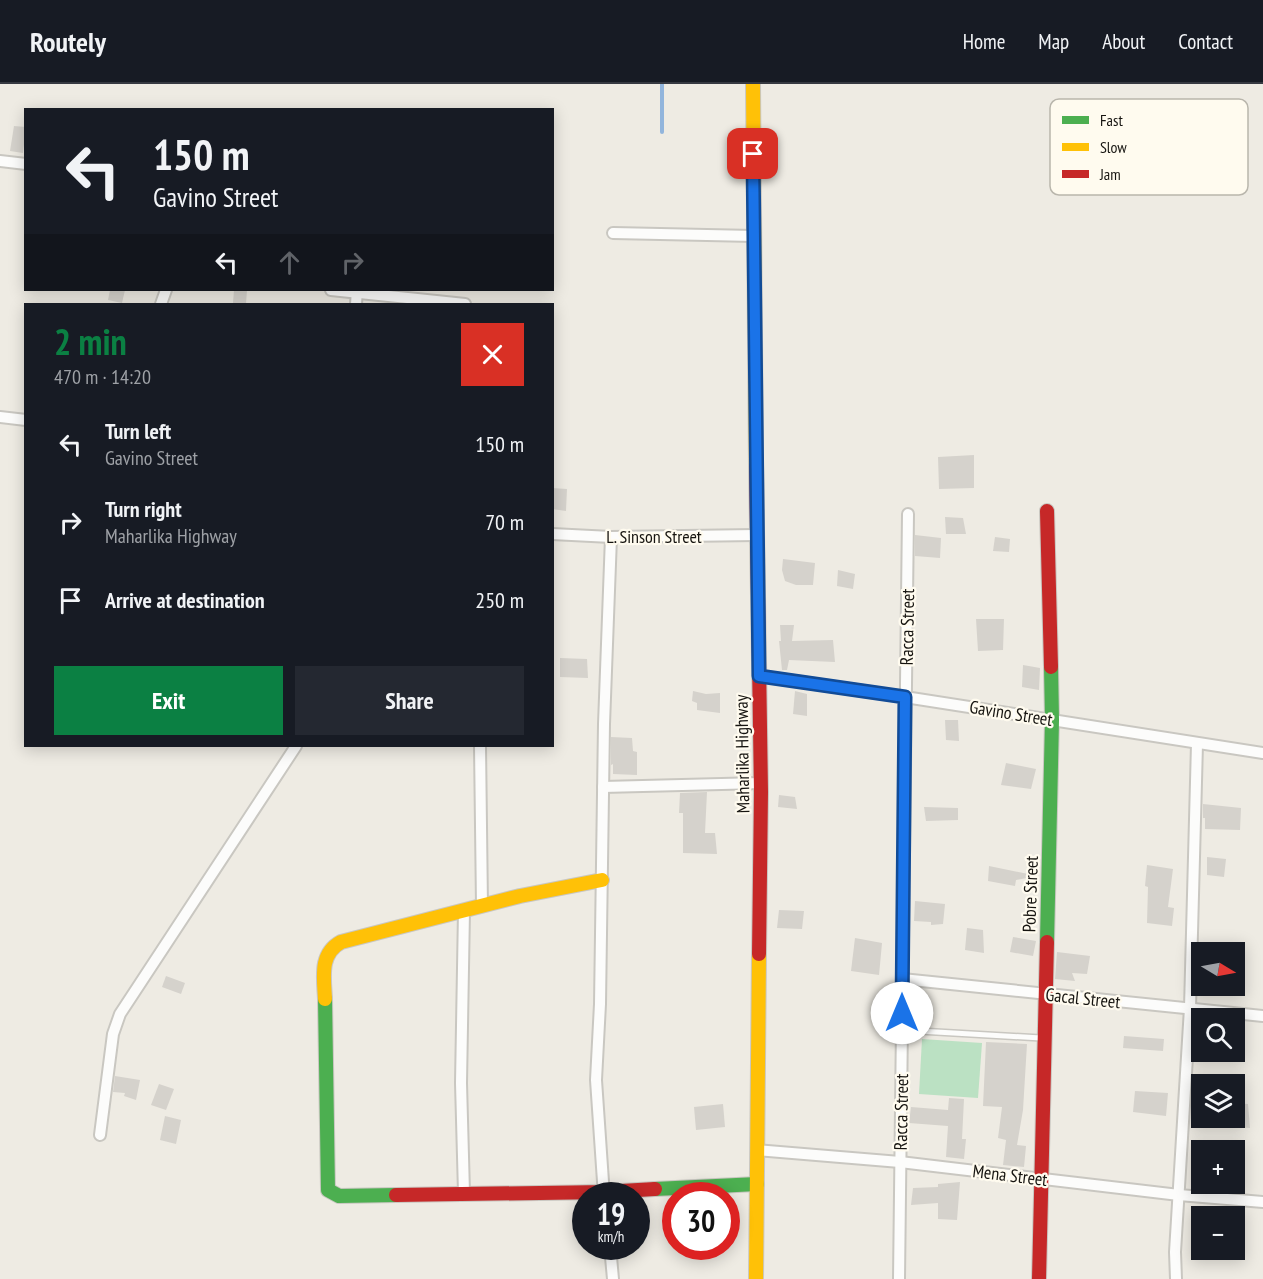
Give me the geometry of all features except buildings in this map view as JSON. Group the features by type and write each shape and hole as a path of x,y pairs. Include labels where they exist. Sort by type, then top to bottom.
{"main road":[{"name":"Maharlika Highway","path":"753,84 756,535 761,783 756,1279"},
{"name":"Pobre Street","path":"1039,1279 1052,720 1047,511"},
{"path":"572,1194 464,1193 339,1196 328,1190 326,1184 324,967 326,954 330,948 341,942 520,896 602,879"},
{"path":"650,1191 757,1184"}],"street":[{"path":"0,161 24,164"},
{"path":"613,232 754,236"},
{"path":"357,291 457,303"},
{"path":"0,417 24,420"},
{"name":"Racca Street","path":"899,1279 908,514"},
{"name":"L. Sinson Street","path":"554,534 611,537 756,535"},
{"path":"603,1182 596,1080 602,879 603,724 611,537"},
{"name":"Gavino Street","path":"759,676 1263,753"},
{"path":"1176,1279 1190,1008 1197,744"},
{"path":"100,1135 113,1034 120,1014 295,747"},
{"path":"480,747 482,906"},
{"path":"603,787 761,783"},
{"path":"464,911 461,1083 464,1193"},
{"name":"Gacal Street","path":"902,979 1263,1016"},
{"name":"Mena Street","path":"757,1150 900,1162 1179,1196 1263,1202"},
{"path":"612,1260 614,1279"}],"lane":[{"path":"902,1030 1043,1038"}],"green space":[{"path":"922,1039 982,1043 978,1098 919,1094"}],"waterway":[{"path":"662,84 662,132"}],"traffic: fast":[{"path":"1047,942 1051,667"},
{"path":"325,999 328,1190 339,1196 396,1195"},
{"path":"655,1189 757,1184"}],"traffic: slow":[{"path":"753,84 756,465"},
{"path":"325,999 324,967 329,953 341,942 520,896 602,880"},
{"path":"756,1279 759,954"}],"traffic: jam":[{"path":"756,465 761,792 759,954"},
{"path":"1047,511 1051,667"},
{"path":"1039,1279 1047,942"},
{"path":"396,1195 604,1192 655,1189"}],"route":[{"path":"753,154 759,676 905,697 902,1013"}]}
